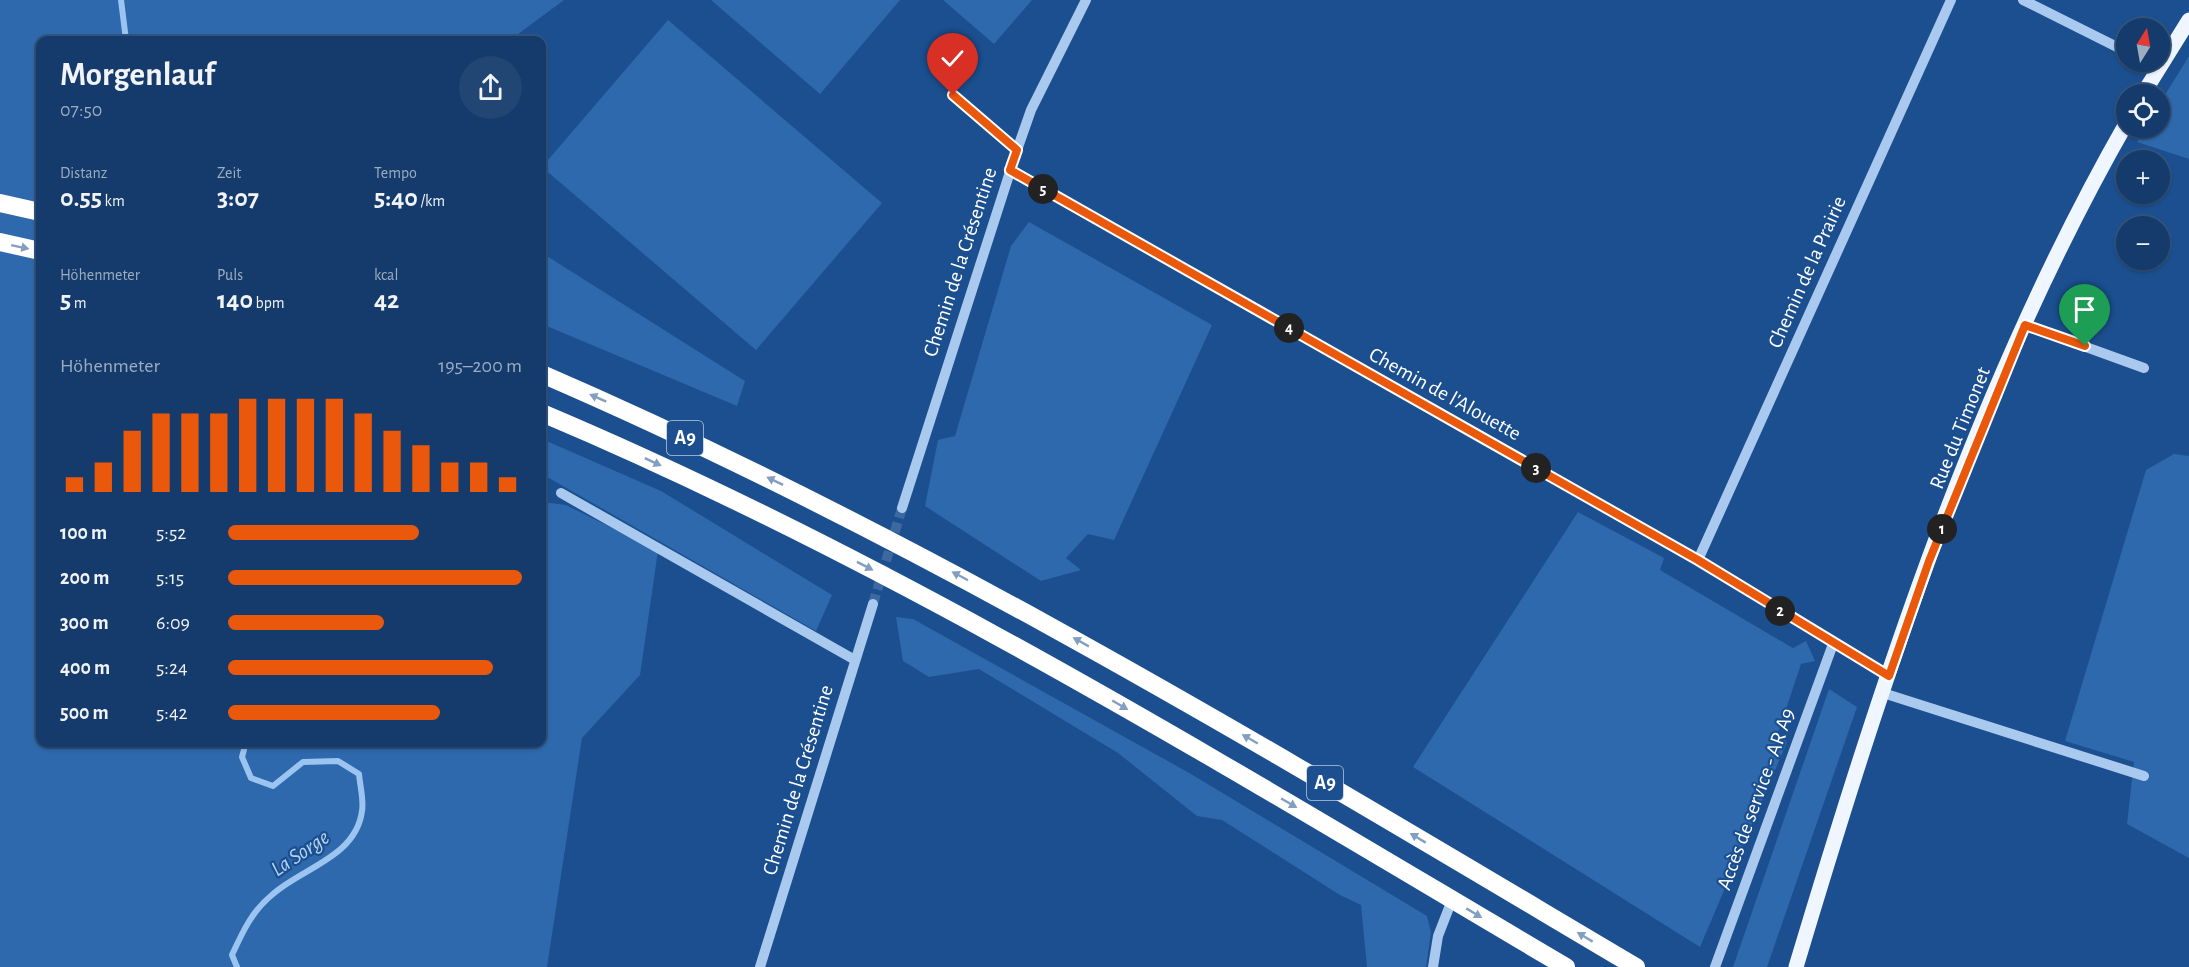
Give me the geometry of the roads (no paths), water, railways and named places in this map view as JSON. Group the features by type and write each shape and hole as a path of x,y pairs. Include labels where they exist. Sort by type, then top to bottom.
{"highway":[{"path":"0,203 36,211"},
{"path":"0,242 36,250"},
{"name":"A9","path":"546,376 740,464 1012,604 1286,759 1636,967"},
{"name":"A9","path":"546,415 714,490 912,591 1178,738 1566,967"}],"main road":[{"path":"2170,42 2189,20"},
{"name":"Rue du Timonet","path":"1796,967 1883,693 1929,561 2025,325 2098,172 2118,138"}],"street":[{"name":"Chemin de la Crésentine","path":"902,508 1031,110 1086,0"},
{"name":"Chemin de la Prairie","path":"1698,560 1951,0"},
{"path":"2023,0 2116,46"},
{"path":"953,95 1017,150"},
{"name":"Chemin de l'Alouette","path":"1010,170 1698,560 1889,676"},
{"path":"2025,325 2144,368"},
{"path":"561,492 855,660"},
{"name":"Chemin de la Crésentine","path":"760,967 873,604"},
{"name":"Accès de service - AR A9","path":"1715,967 1833,644"},
{"path":"1883,693 2144,776"},
{"path":"1433,967 1438,936 1452,900"}],"waterway":[{"name":"La Sorge","path":"121,0 126,36"},
{"name":"La Sorge","path":"237,967 232,955 254,914 285,885 339,851 358,827 362,811 359,774 338,761 303,762 273,786 251,778 242,757 245,747"}],"tunnel":[{"path":"873,604 902,508"}]}
